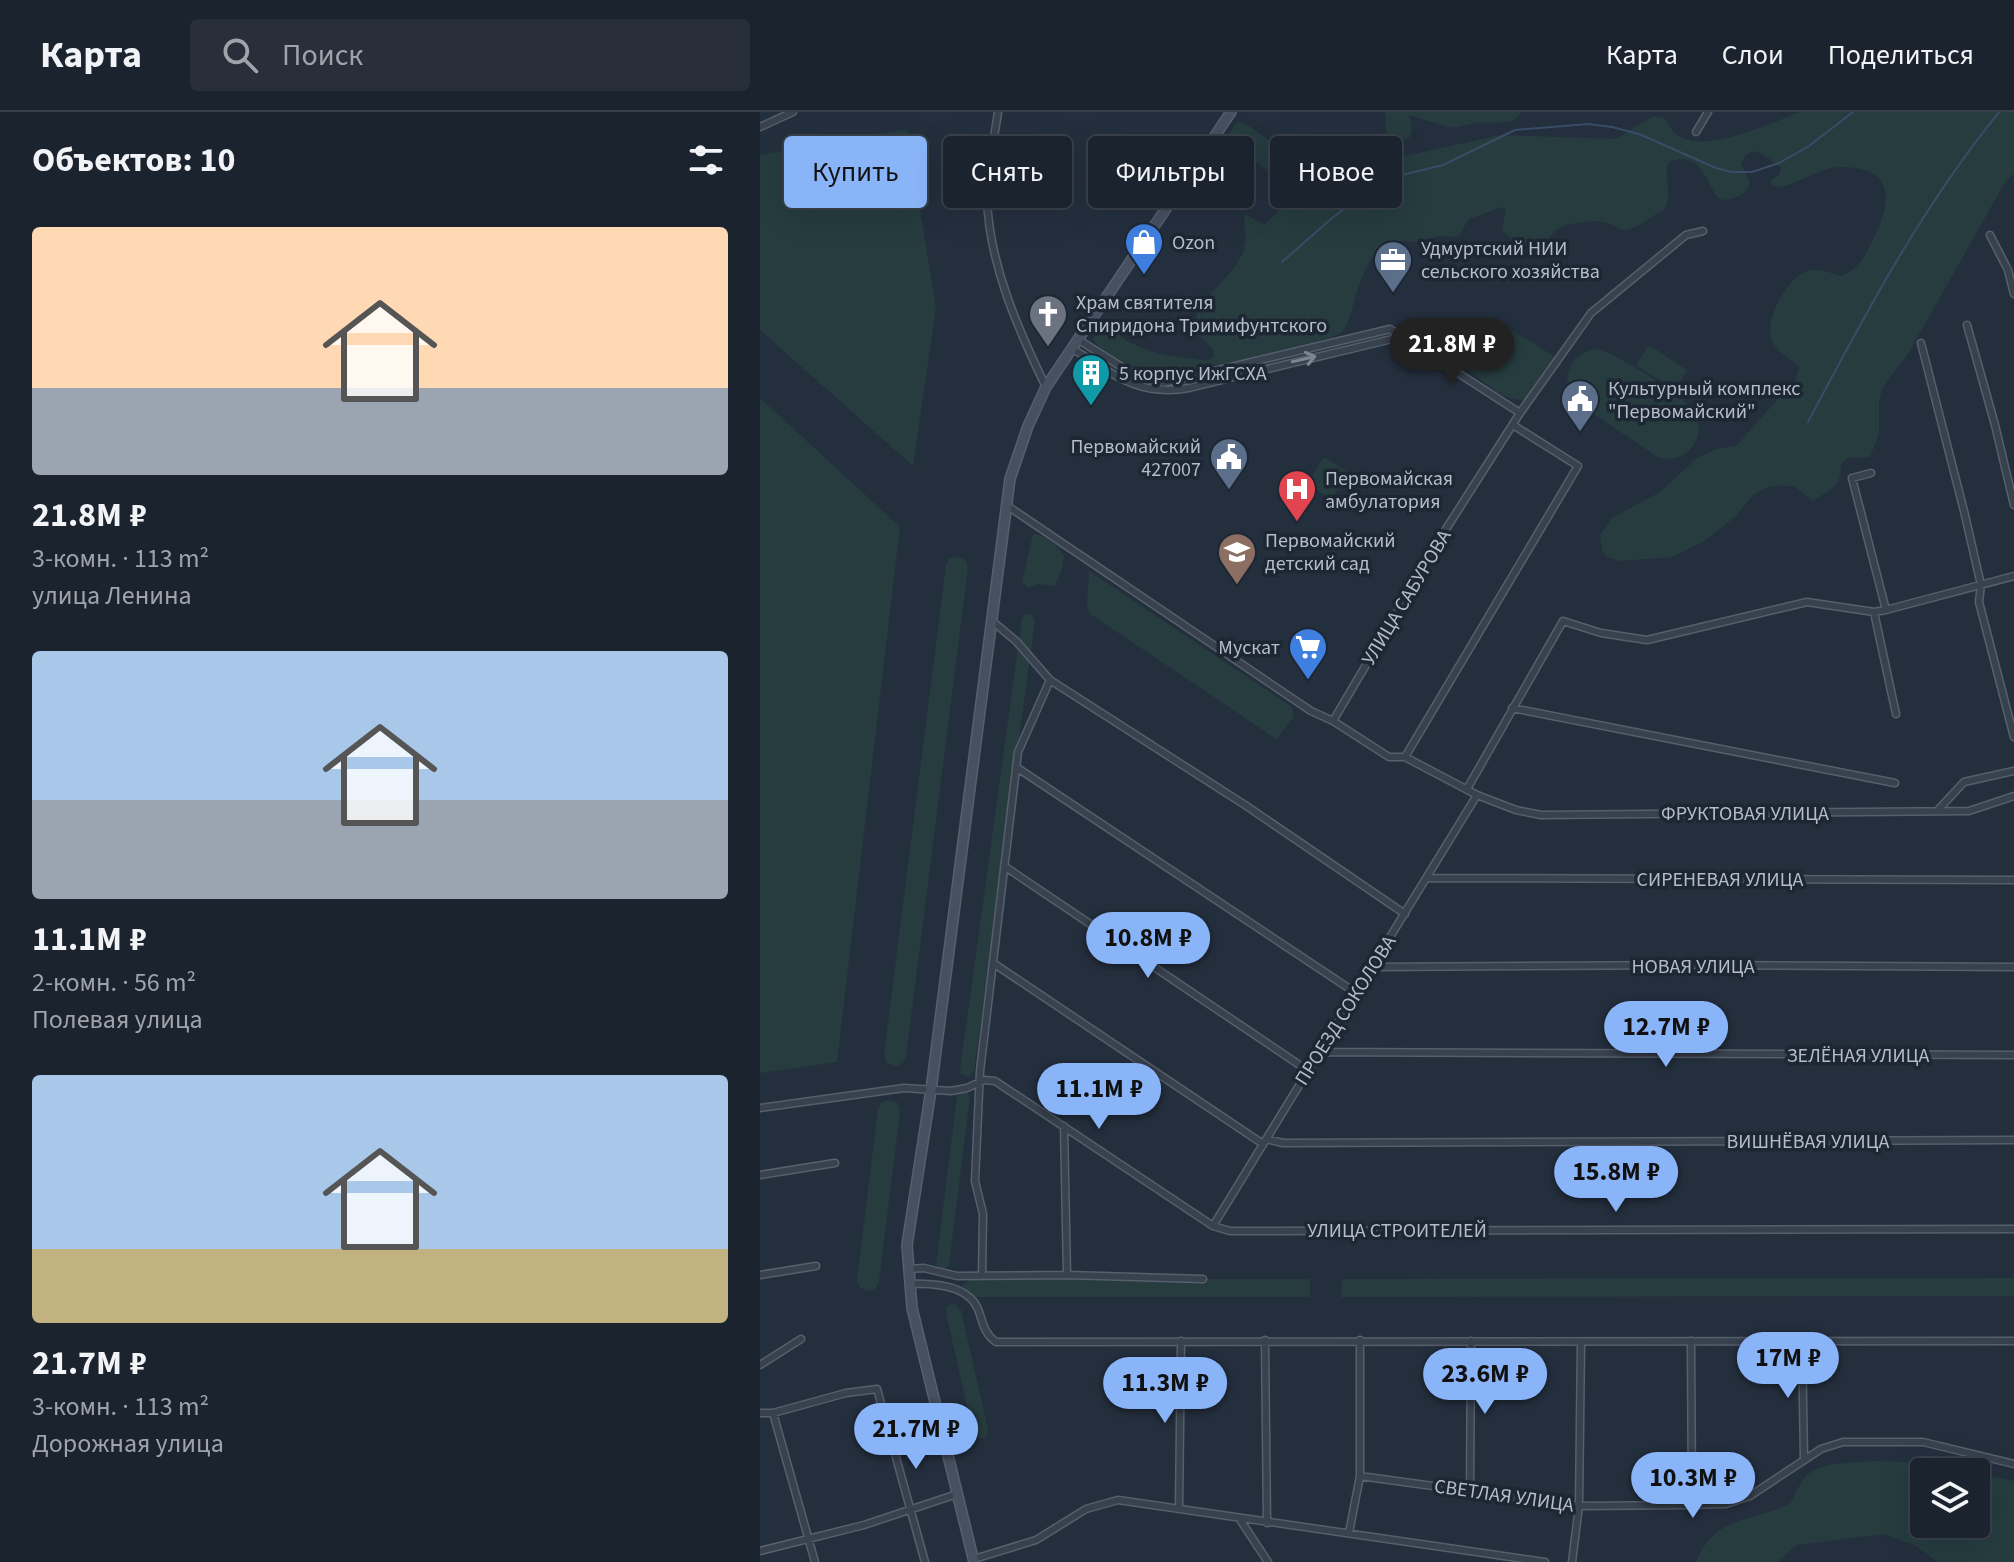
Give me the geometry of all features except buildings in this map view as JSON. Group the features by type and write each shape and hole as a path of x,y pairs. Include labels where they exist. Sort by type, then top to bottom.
{"street":[{"path":"760,127 793,112"},
{"path":"998,112 987,194 988,218 1009,299 1046,387"},
{"path":"1231,112 1046,387 1028,426 1010,479 931,1090 907,1245 912,1308 974,1560 1036,1540 1086,1509 1118,1500 1545,1562"},
{"path":"1696,132 1708,112"},
{"name":"УЛИЦА САБУРОВА","path":"1333,721 1446,529 1520,413 1598,305 1686,235 1703,231"},
{"path":"1990,235 2008,270 2014,294"},
{"path":"1967,325 1989,399 2014,505"},
{"path":"1076,344 1126,382 1163,391 1189,388 1392,339 1400,334 1520,413"},
{"path":"1921,343 1981,585 1979,602 2014,737"},
{"path":"1405,757 1578,466 1513,425"},
{"path":"1871,473 1852,478 1886,610"},
{"name":"ФРУКТОВАЯ УЛИЦА","path":"1006,505 1311,711 1333,721 1389,757 1405,757 1477,795 1516,810 1541,815 1969,811 2014,796"},
{"path":"1467,789 1563,621 1601,633 1647,640 1807,602 1874,612 1886,610 2014,576"},
{"path":"1874,612 1896,714"},
{"path":"992,621 1016,641 1050,680 1245,805 1405,914"},
{"path":"1040,671 1044,693"},
{"path":"982,1275 983,1214 975,1181 979,1083 1016,767 1021,742 1050,680"},
{"path":"1512,708 1895,783"},
{"path":"1016,767 1356,993"},
{"path":"1937,811 1964,782 2014,771"},
{"name":"ПРОЕЗД СОКОЛОВА","path":"1213,1226 1477,795"},
{"path":"1004,866 1307,1070"},
{"name":"СИРЕНЕВАЯ УЛИЦА","path":"1427,878 2014,880"},
{"path":"993,963 1265,1141"},
{"name":"НОВАЯ УЛИЦА","path":"1371,967 2014,967"},
{"name":"ЗЕЛЁНАЯ УЛИЦА","path":"1319,1052 2014,1055"},
{"path":"760,1108 904,1088 951,1091 984,1080 995,1081 1213,1226"},
{"path":"1064,1126 1067,1275"},
{"name":"ВИШНЁВАЯ УЛИЦА","path":"1265,1141 2014,1140"},
{"path":"760,1175 835,1163"},
{"name":"УЛИЦА СТРОИТЕЛЕЙ","path":"1213,1226 1230,1231 2014,1229"},
{"path":"760,1275 816,1266"},
{"path":"907,1269 924,1268 957,1276 1203,1279"},
{"path":"909,1284 941,1284 969,1299 976,1304 987,1334 996,1342 2014,1341"},
{"path":"760,1365 801,1339"},
{"path":"1265,1340 1267,1523"},
{"path":"1349,1533 1360,1476 1360,1340"},
{"path":"1802,1340 1804,1460"},
{"path":"1179,1509 1181,1341"},
{"path":"1470,1490 1471,1341"},
{"path":"1691,1341 1692,1505"},
{"path":"1572,1562 1579,1506 1581,1342"},
{"path":"760,1413 773,1413 846,1393 877,1389 925,1562"},
{"path":"773,1413 815,1562"},
{"name":"СВЕТЛАЯ УЛИЦА","path":"1360,1476 1579,1506 1692,1505 1726,1504 1750,1496 1821,1449 1843,1442 1923,1442 2014,1464"},
{"path":"760,1551 911,1510 957,1494"},
{"path":"1239,1518 1268,1562"}],"green space":[{"path":"1385,112 1521,112 1510,122 1476,123 1452,128 1409,115 1412,126 1409,138 1402,140 1402,136 1392,136 1386,132"},
{"path":"1800,112 2014,112 2014,173 2004,184 1908,354 1883,387 1879,400 1879,434 1870,457 1848,458 1841,464 1837,483 1813,501 1795,487 1781,485 1754,494 1736,516 1704,541 1672,557 1620,561 1602,551 1600,535 1612,518 1660,492 1696,459 1716,449 1736,446 1796,379 1799,367 1772,341 1770,332 1774,310 1786,289 1802,273 1818,270 1841,276 1861,261 1879,226 1886,200 1881,181 1873,173 1835,167 1777,188 1769,182 1780,174 1781,167 1753,151 1746,155 1741,164 1750,182 1746,190 1736,197 1722,200 1698,166 1681,159 1669,162 1667,168 1668,198 1664,210 1630,229 1620,229 1603,222 1579,223 1564,226 1539,245 1529,246 1512,239 1502,229 1506,210 1502,207 1469,219 1458,237 1434,236 1429,245 1402,241 1387,243 1369,262 1343,330 1328,339 1216,365 1150,373 1118,360 1093,339 1099,323 1108,317 1114,321 1120,336 1144,349 1201,360 1214,357 1214,350 1195,332 1195,322 1204,302 1243,252 1245,214 1264,225 1281,208 1402,208 1402,155 1501,135 1616,139 1653,116 1664,118 1676,134 1688,140 1720,139"},
{"path":"1237,122 1244,123 1270,141 1270,173 1254,161 1254,136 1229,136"},
{"path":"907,129 908,136 867,136"},
{"path":"784,151 784,208 920,208 936,308 913,466 760,330 760,155"},
{"path":"1500,323 1555,357 1527,399 1512,399 1468,370"},
{"path":"1390,332 1391,336 1169,389 1114,372 1085,353 1087,350 1141,379 1178,383"},
{"path":"1649,345 1687,370 1675,390 1636,365"},
{"path":"1596,349 1633,366 1688,405 1699,425 1697,439 1689,451 1669,459 1659,458 1573,400 1567,383 1570,368 1580,356"},
{"path":"760,398 900,527 837,1062 760,1073"},
{"path":"1324,457 1349,473 1332,499 1307,484"},
{"path":"1033,534 1051,541 1064,556 1054,586 1038,584 1029,588 1022,582"},
{"path":"955,556 965,559 968,568 906,1057 897,1066 887,1063 884,1054 946,565"},
{"path":"1089,571 1292,707 1294,717 1276,739 1089,613"},
{"path":"1025,614 1031,614 1035,621 974,1071 968,1077 960,1070"},
{"path":"966,1090 970,1097 949,1265 944,1270 936,1265 957,1096"},
{"path":"887,1100 897,1102 900,1112 879,1282 870,1291 860,1288 857,1279 878,1109"},
{"path":"2014,1278 2014,1296 1341,1297 1342,1279"},
{"path":"970,1279 1310,1279 1310,1297 970,1297 962,1291 962,1286"},
{"path":"954,1303 961,1310 988,1429 987,1436 980,1439 973,1433 946,1313 947,1306"},
{"path":"1910,1462 1910,1538 1990,1538 1990,1476 2014,1481 2014,1562 1938,1562 1914,1545 1885,1534 1797,1545 1777,1562 1696,1562 1704,1547 1724,1528 1790,1503 1805,1478 1813,1471 1840,1464"}],"waterway":[{"path":"1282,262 1332,218 1385,179 1443,165 1515,130 1588,124 1612,127 1639,134 1716,168 1752,172 1779,163 1809,146 1853,112"},
{"path":"1808,422 1920,223 1999,112"}],"place":[{"name":"Ozon","path":"1144,276"},
{"name":"Удмуртский НИИ сельского хозяйства","path":"1393,294"},
{"name":"Храм святителя Спиридона Тримифунтского","path":"1048,348"},
{"name":"5 корпус ИжГСХА","path":"1091,407"},
{"name":"Культурный комплекс \"Первомайский\"","path":"1580,433"},
{"name":"Первомайский 427007","path":"1229,491"},
{"name":"Первомайская амбулатория","path":"1297,523"},
{"name":"Первомайский детский сад","path":"1237,586"},
{"name":"Мускат","path":"1308,681"}]}
